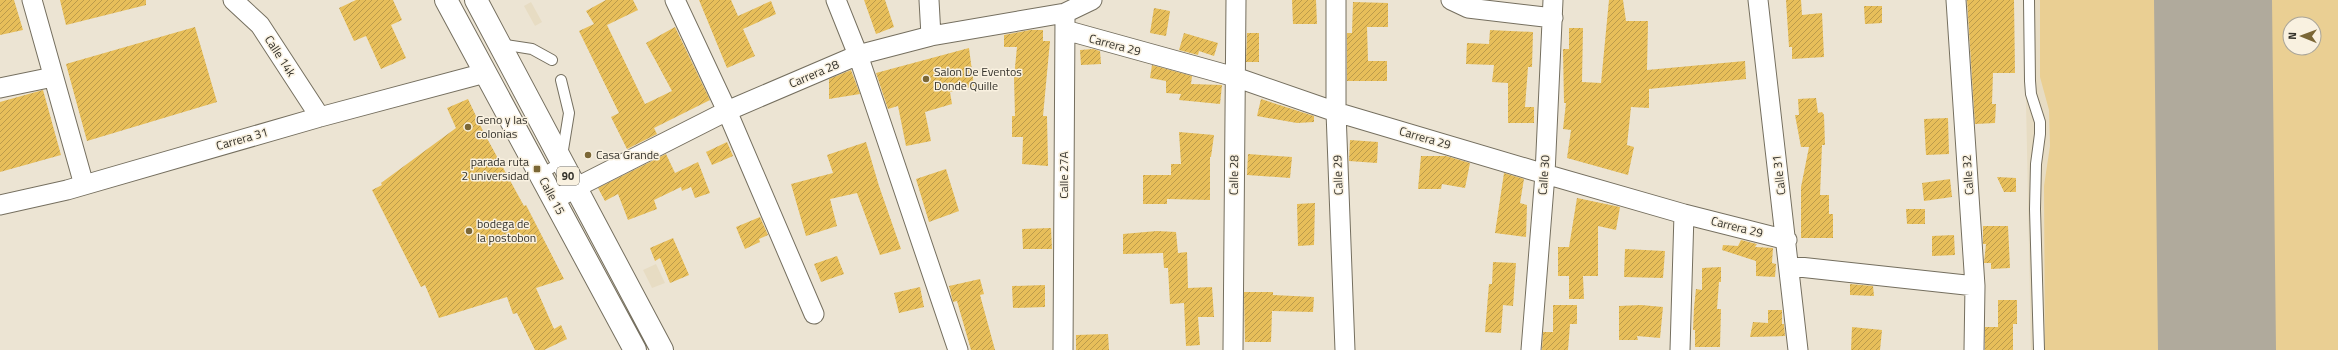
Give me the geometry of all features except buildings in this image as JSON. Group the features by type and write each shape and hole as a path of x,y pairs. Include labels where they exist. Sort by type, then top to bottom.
{"highway":[{"name":"Calle 15","path":"477,0 561,162 662,350"},
{"name":"Calle 15","path":"449,6 635,350"}],"street":[{"path":"32,0 84,185"},
{"name":"Calle 14k","path":"234,0 260,25 320,117"},
{"path":"449,6 477,0"},
{"path":"675,0 727,111 814,314"},
{"path":"836,0 858,55 958,350"},
{"path":"930,0 931,36"},
{"name":"Carrera 28","path":"554,200 727,111 858,55 931,36 1065,14 1092,0"},
{"name":"Calle 28","path":"1233,350 1236,0"},
{"name":"Calle 29","path":"1336,0 1336,112 1345,350"},
{"path":"1451,0 1468,8 1553,9"},
{"name":"Calle 31","path":"1758,0 1790,266 1798,350"},
{"name":"Calle 32","path":"1956,0 1975,286 1974,350"},
{"name":"Calle 30","path":"1531,350 1545,174 1553,9"},
{"name":"Carrera 29","path":"1065,14 1336,112 1684,214 1787,240"},
{"name":"Calle 27A","path":"1062,350 1065,14"},
{"name":"Carrera 31","path":"0,205 84,185 320,117 485,73"},
{"path":"0,88 53,77"},
{"path":"1680,350 1684,214"},
{"path":"1790,266 1975,286"}],"lane":[{"path":"2029,0 2031,94 2040,122 2036,164 2035,209 2039,350"},
{"path":"500,44 532,49 552,60"},
{"path":"540,174 561,162 569,113 561,80"}],"shaded area":[{"path":"2024,0 2338,0 2338,350 2031,350"},
{"path":"2040,0 2171,0 2175,350 2045,350 2044,186 2050,146 2049,110 2040,77"},
{"path":"2250,0 2338,0 2338,350 2254,350"},
{"path":"531,2 542,22 535,26 524,6"},
{"path":"656,264 665,283 652,288 643,270"}],"runway":[{"path":"2213,0 2217,350"}],"place":[{"name":"Salon De Eventos Donde Quille","path":"926,79"},
{"name":"Geno y las colonias","path":"468,127"},
{"name":"Casa Grande","path":"588,155"},
{"name":"parada ruta 2 universidad","path":"537,169"},
{"name":"bodega de la postobon","path":"469,231"}]}
